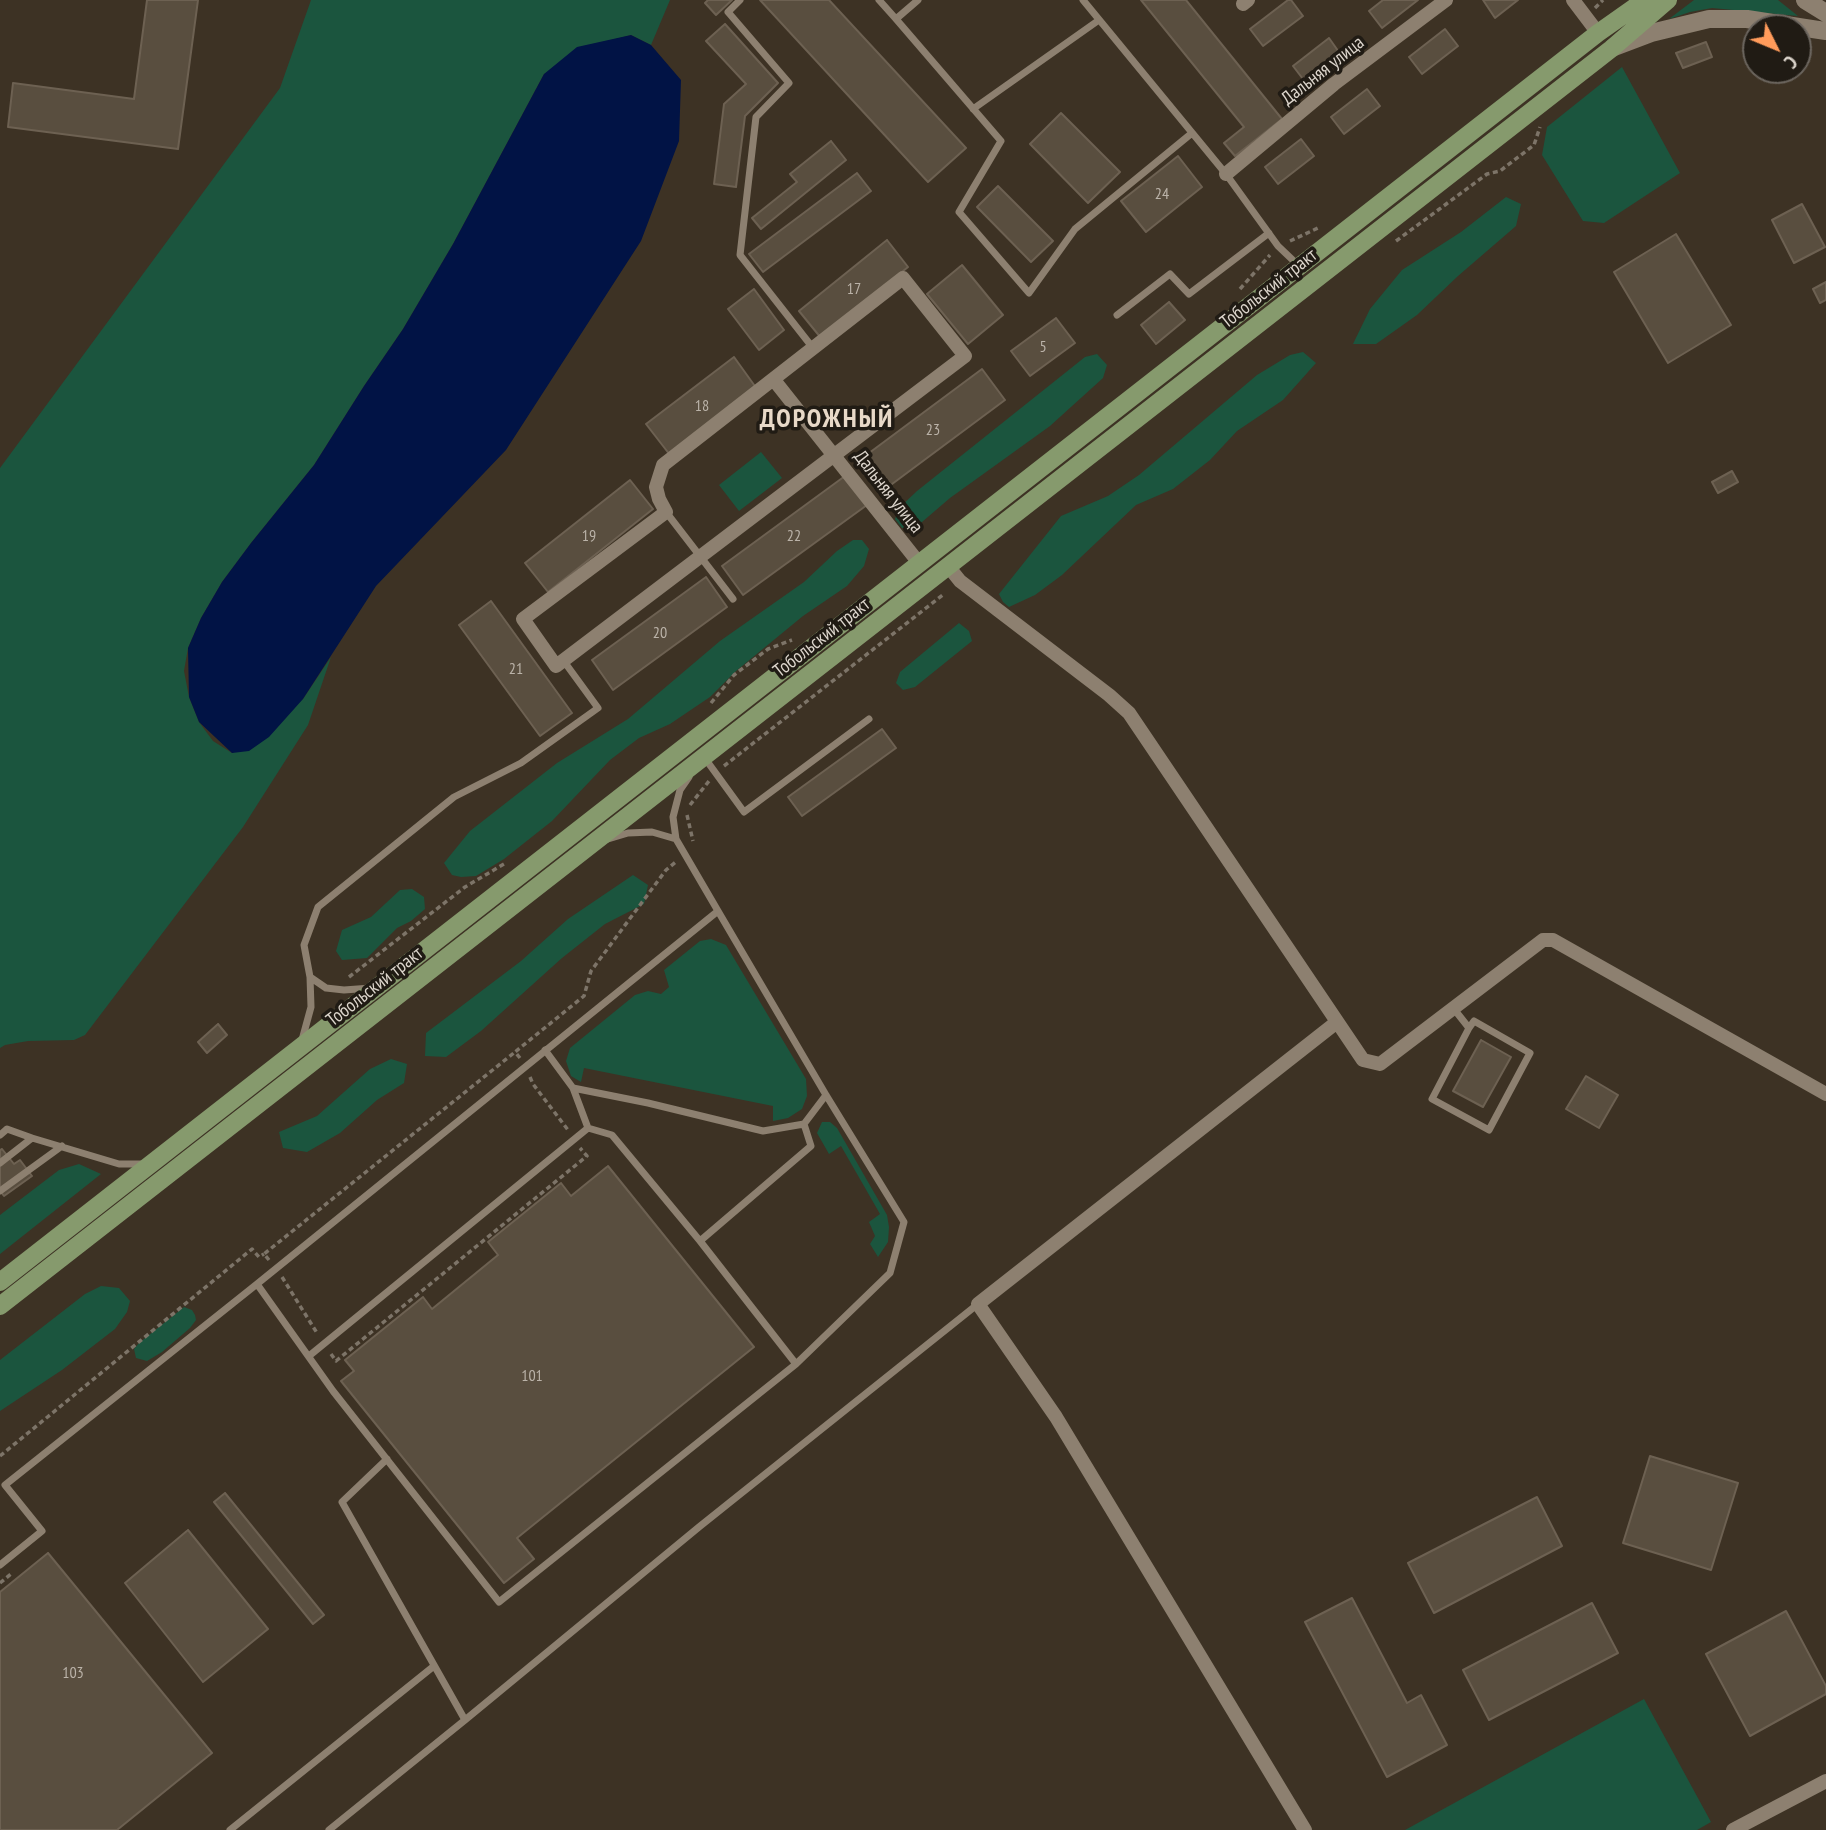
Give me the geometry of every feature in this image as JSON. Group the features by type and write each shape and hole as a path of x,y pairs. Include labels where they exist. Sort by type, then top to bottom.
{"main road":[{"name":"Тобольский тракт","path":"0,1282 1598,33 1645,0"},
{"name":"Тобольский тракт","path":"0,1306 1611,49 1668,0"},
{"path":"1805,0 1826,13"},
{"path":"1611,49 1651,33 1709,19 1746,19 1826,31"},
{"path":"1299,267 1312,283"}],"street":[{"name":"Дальняя улица","path":"1226,174 1334,84 1446,0"},
{"path":"1573,0 1598,33"},
{"path":"903,278 965,356 556,666 523,619 666,512 656,487 663,465 813,349 903,278"},
{"name":"Дальняя улица","path":"774,380 919,563"},
{"path":"948,566 960,581 1129,713 1363,1060 1380,1065 1544,940 1553,940 1826,1094"},
{"path":"1305,1830 1056,1417 978,1304 1337,1022"},
{"path":"1733,1830 1826,1781"}],"lane":[{"path":"740,0 728,12 789,83 756,117 740,255 813,349"},
{"path":"879,0 1001,141 959,212 1029,293 1075,229 1192,133"},
{"path":"896,19 918,0"},
{"path":"1083,0 1299,267"},
{"path":"973,109 1099,20"},
{"path":"1117,314 1170,274 1189,294 1269,233"},
{"path":"666,512 733,599"},
{"path":"299,1047 308,1025 311,1007 310,977 304,945 318,907 454,797 522,763 598,708 563,660"},
{"path":"257,1284 333,1391 499,1602 796,1364 890,1273 904,1222 676,839 673,817 680,790 704,757 744,812 869,719"},
{"path":"594,843 628,833 652,832 676,839"},
{"path":"0,1565 42,1531 5,1485 718,911"},
{"path":"310,977 326,988 344,990 375,987"},
{"path":"1454,1009 1469,1028"},
{"path":"1474,1021 1530,1053 1489,1130 1432,1099 1469,1028 1474,1021"},
{"path":"545,1050 573,1088 588,1128"},
{"path":"573,1088 648,1102 763,1131 804,1124 826,1095"},
{"path":"700,1241 811,1146 804,1124"},
{"path":"588,1128 612,1135 700,1241 796,1364"},
{"path":"309,1356 588,1128"},
{"path":"0,1135 7,1129 119,1164 140,1165 153,1161"},
{"path":"0,1163 32,1138"},
{"path":"0,1191 62,1146"},
{"path":"329,1830 699,1527 978,1304"},
{"path":"387,1460 342,1502 465,1720"},
{"path":"230,1830 434,1666"}],"path":[{"path":"1394,243 1488,174 1500,171 1534,145 1541,125"},
{"path":"0,1456 253,1249 259,1257 264,1254"}],"green space":[{"path":"311,0 670,0 651,45 631,35 609,41 544,74 453,244 403,329 314,465 222,582 201,618 188,648 184,671 189,697 199,722 213,741 232,753 303,699 331,657 308,725 243,827 85,1035 74,1040 28,1041 0,1048 0,468 280,88"},
{"path":"1694,0 1778,0 1796,14 1712,8 1669,19"},
{"path":"1622,67 1680,173 1604,223 1583,221 1542,155 1547,127"},
{"path":"1506,197 1521,204 1516,226 1417,315 1376,344 1353,344 1370,309 1402,270 1461,232"},
{"path":"1303,352 1316,363 1283,400 1237,431 1210,460 1173,489 1136,505 1062,575 1035,595 1009,607 1003,602 999,594 1061,516 1108,496 1139,475 1257,375 1290,355"},
{"path":"1097,354 1107,365 1103,378 1050,426 950,498 915,528 902,528 895,519 900,507 917,491 1085,357"},
{"path":"761,452 782,478 739,511 719,485"},
{"path":"853,540 862,540 869,549 864,566 847,586 803,616 736,671 710,697 670,724 639,738 610,760 552,821 504,859 476,876 452,875 444,863 470,831 557,763 628,719 720,641 804,582"},
{"path":"959,623 969,631 972,641 915,687 903,690 896,683 900,672"},
{"path":"633,875 648,885 644,904 605,924 562,958 481,1031 446,1057 425,1056 426,1033 521,961 568,919"},
{"path":"412,889 424,897 425,909 397,928 367,958 342,960 336,951 342,930 371,917 400,890"},
{"path":"711,939 726,945 806,1079 807,1096 802,1109 788,1118 773,1121 773,1106 584,1068 581,1082 571,1076 566,1061 570,1048 635,995 648,991 661,994 669,987 664,970 700,941"},
{"path":"391,1059 407,1064 404,1083 377,1100 340,1133 307,1152 283,1148 279,1132 317,1116 370,1069"},
{"path":"822,1122 830,1122 837,1128 887,1215 888,1242 878,1257 870,1244 875,1236 869,1222 880,1214 841,1146 829,1154 817,1133"},
{"path":"79,1164 101,1174 0,1254 0,1215 59,1170"},
{"path":"101,1286 119,1288 130,1301 127,1312 115,1329 62,1370 0,1411 0,1360 85,1294"},
{"path":"184,1307 192,1310 195,1315 196,1320 190,1328 147,1361 136,1358 134,1349 139,1343"},
{"path":"1644,1699 1711,1822 1697,1830 1405,1830"}],"shaded area":[{"path":"631,35 651,45 681,80 679,141 641,241 506,450 376,586 303,699 269,737 249,751 232,753 199,722 189,697 188,648 201,618 222,582 314,465 403,329 453,244 544,74 577,47"}],"building":[{"path":"147,0 198,0 178,149 8,127 13,83 134,99"},
{"path":"708,0 732,0 716,15 705,3"},
{"path":"760,0 829,0 966,148 928,182"},
{"path":"1141,0 1186,0 1282,119 1235,156 1224,143 1244,127"},
{"path":"1291,0 1303,16 1263,46 1250,29"},
{"path":"1383,0 1418,0 1382,28 1369,11"},
{"path":"1483,0 1518,0 1495,18"},
{"path":"725,24 778,83 745,116 736,187 714,184 724,104 746,84 706,41"},
{"path":"1445,29 1458,46 1422,74 1409,57"},
{"path":"1329,38 1341,55 1306,83 1293,66"},
{"path":"1706,42 1712,57 1683,68 1676,53"},
{"path":"1367,89 1380,106 1344,134 1331,117"},
{"path":"1061,113 1120,172 1088,203 1030,144"},
{"path":"1301,139 1314,156 1278,184 1265,167"},
{"path":"831,141 846,160 761,229 752,218 797,182 790,174"},
{"path":"1178,156 1202,187 1146,232 1121,201"},
{"path":"857,173 871,191 763,272 749,254"},
{"path":"998,186 1053,241 1031,262 977,207"},
{"path":"1802,204 1825,247 1794,263 1772,220"},
{"path":"1676,234 1731,325 1668,363 1614,272"},
{"path":"887,240 908,267 821,338 799,311"},
{"path":"962,265 1003,315 968,344 927,294"},
{"path":"1826,282 1826,300 1820,303 1813,289"},
{"path":"754,289 784,330 759,350 728,309"},
{"path":"1169,302 1185,320 1156,344 1141,325"},
{"path":"1056,318 1075,343 1030,376 1011,351"},
{"path":"734,357 757,389 670,455 646,424"},
{"path":"982,369 1005,400 884,490 861,459"},
{"path":"1732,471 1738,482 1718,493 1712,482"},
{"path":"845,476 867,505 743,595 722,566"},
{"path":"630,480 653,509 548,592 525,563"},
{"path":"706,577 727,607 613,690 592,660"},
{"path":"491,601 572,713 540,736 459,625"},
{"path":"882,729 896,748 802,816 788,797"},
{"path":"218,1024 227,1035 207,1053 198,1042"},
{"path":"1481,1040 1511,1057 1483,1107 1453,1091"},
{"path":"1586,1076 1618,1095 1599,1128 1566,1109"},
{"path":"2,1149 14,1164 20,1160 32,1176 4,1196 0,1191"},
{"path":"608,1166 754,1347 517,1538 534,1559 504,1583 341,1381 354,1371 345,1360 423,1297 432,1309 498,1255 488,1242 561,1183 571,1196"},
{"path":"1650,1456 1738,1483 1711,1570 1623,1543"},
{"path":"225,1493 324,1615 313,1624 214,1502"},
{"path":"1537,1497 1562,1546 1434,1613 1408,1563"},
{"path":"188,1530 268,1629 203,1682 125,1583"},
{"path":"48,1553 212,1753 117,1830 0,1830 0,1592"},
{"path":"1352,1598 1407,1703 1421,1695 1447,1745 1387,1777 1305,1622"},
{"path":"1592,1603 1618,1653 1489,1720 1463,1670"},
{"path":"1786,1611 1826,1686 1826,1694 1750,1736 1706,1654"}],"district":[{"name":"ДОРОЖНЫЙ","path":"827,420"}]}
